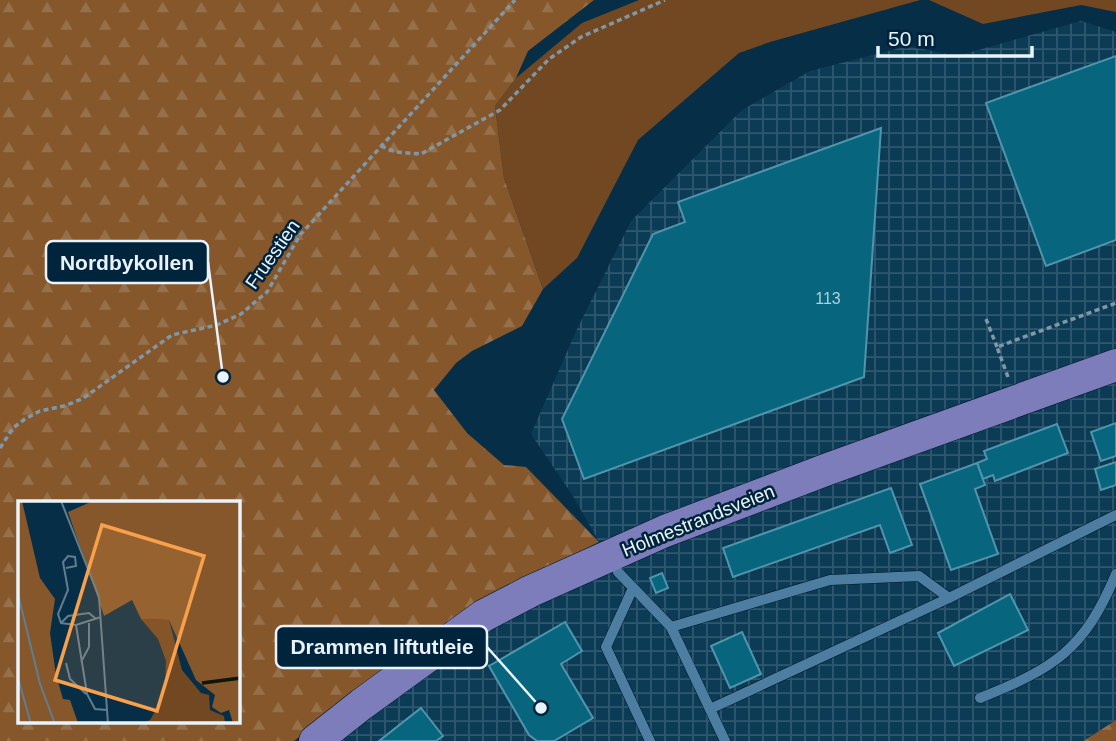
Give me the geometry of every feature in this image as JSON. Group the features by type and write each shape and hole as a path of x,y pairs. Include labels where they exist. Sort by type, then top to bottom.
{"main road":[{"name":"Holmestrandsveien","path":"315,741 483,616 531,591 666,531 1116,365"}],"lane":[{"path":"710,709 948,598 1116,515"},
{"path":"610,555 618,572 671,627 725,741"},
{"path":"981,698 1053,664 1083,636 1105,601 1116,574"},
{"path":"671,627 830,580 919,576 948,598"},
{"path":"633,588 606,647 650,741"}],"path":[{"name":"Fruestien","path":"0,448 13,428 25,419 40,411 64,407 82,399 172,335 217,325 241,314 267,292 300,235 515,0"},
{"path":"381,146 396,152 421,153 500,110 549,59 581,37 665,0"},
{"path":"997,347 1116,303"},
{"path":"986,319 1017,401"}],"shaded area":[{"path":"639,0 920,0 739,53 638,140 577,258 543,289 504,178 495,106 516,78 582,23"},
{"path":"929,0 1116,0 1116,12 1081,5 983,24"},
{"path":"1081,21 1116,32 1116,720 1083,741 316,741 609,555 531,434 577,329 631,221 742,110 810,71 908,46 957,56"}],"green space":[{"path":"0,0 594,0 528,51 516,78 495,106 504,178 543,289 522,326 472,351 456,363 434,390 467,433 504,465 526,467 599,542 528,577 357,691 294,741 0,741"},
{"path":"1116,720 1116,741 1083,741 1085,740"}],"building":[{"path":"1116,56 1116,240 1046,266 986,103"},
{"path":"881,128 864,377 584,479 562,419 653,234 685,222 678,202"},
{"path":"1116,423 1116,456 1101,461 1091,432"},
{"path":"1057,424 1068,453 995,481 993,475 983,479 977,463 987,459 984,451"},
{"path":"1116,462 1116,485 1101,490 1095,469"},
{"path":"977,463 985,485 975,489 998,554 951,570 920,484"},
{"path":"891,488 912,545 890,553 880,525 733,577 723,548"},
{"path":"662,573 668,588 656,593 650,578"},
{"path":"1010,594 1028,630 954,666 938,633"},
{"path":"565,622 582,651 561,664 593,718 554,741 537,741 529,735 489,666"},
{"path":"742,632 761,674 730,688 711,646"},
{"path":"421,708 443,736 436,741 379,741"}],"place":[{"name":"Nordbykollen","path":"223,377"},
{"name":"Drammen liftutleie","path":"541,708"}]}
